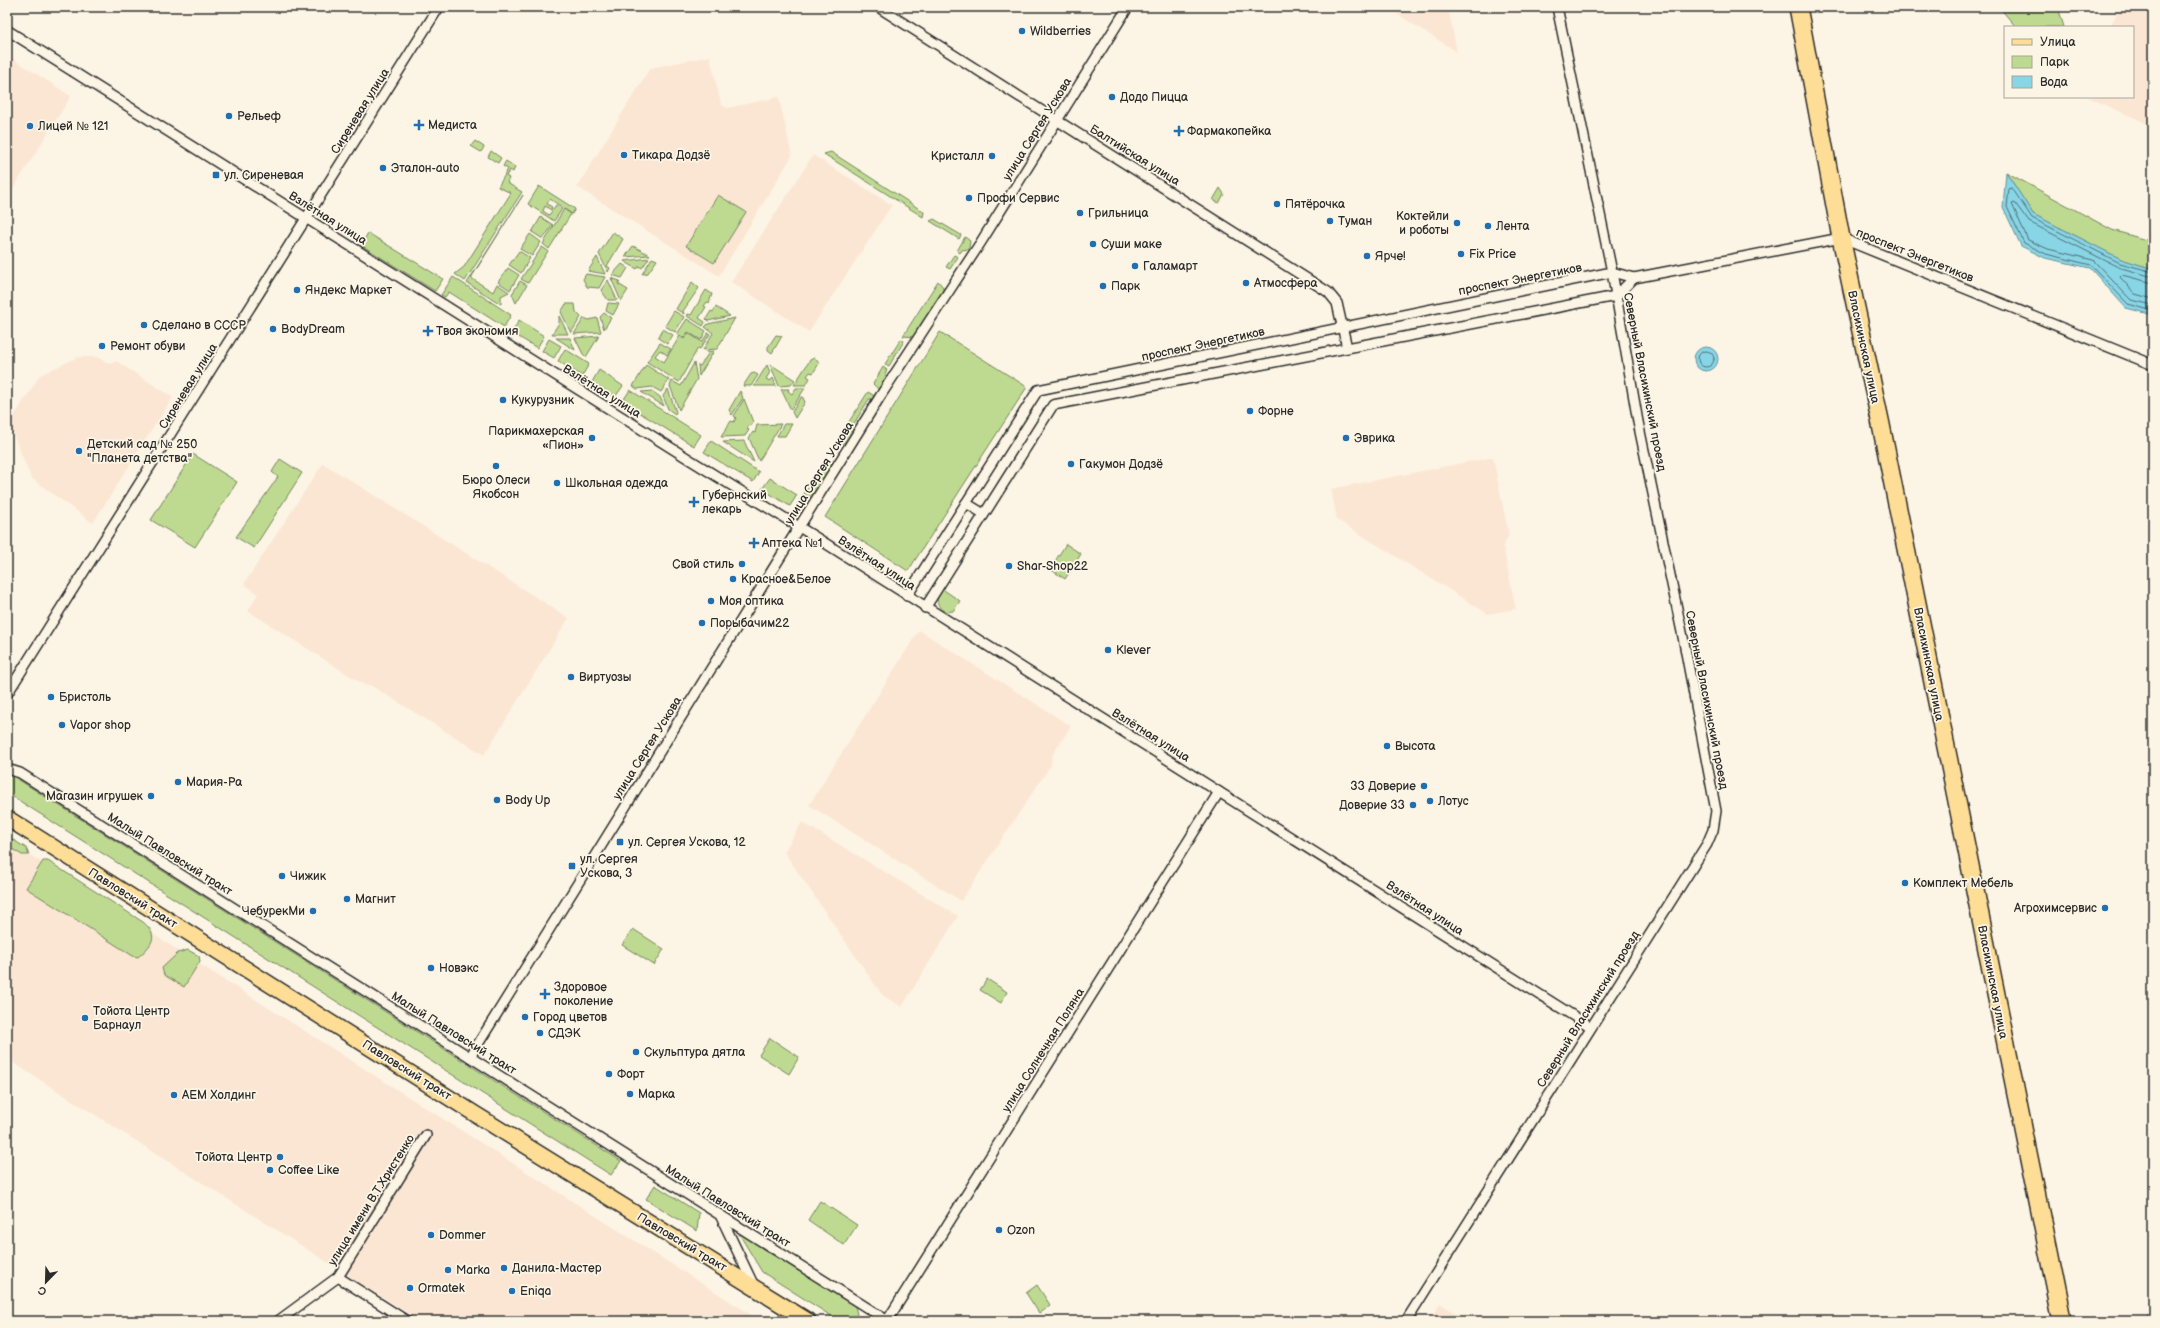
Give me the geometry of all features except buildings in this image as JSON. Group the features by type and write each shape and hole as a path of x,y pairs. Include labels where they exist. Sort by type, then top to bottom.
{"highway":[{"name":"Власихинская улица","path":"1798,7 1841,238 1880,420 2062,1321"}],"main road":[{"name":"Павловский тракт","path":"7,818 488,1122 808,1321"}],"street":[{"name":"Сиреневая улица","path":"7,694 439,7"},
{"name":"Балтийская улица","path":"878,7 1328,292 1337,303 1347,348"},
{"name":"улица Сергея Ускова","path":"470,1057 799,527 1128,7"},
{"name":"Северный Власихинский проезд","path":"1406,1321 1707,844 1713,830 1716,811 1683,637 1638,422 1612,272 1557,7"},
{"name":"Взлётная улица","path":"7,30 799,527 925,608 1591,1027"},
{"name":"проспект Энергетиков","path":"1634,278 1841,238 2153,365"},
{"path":"925,608 1053,405 1616,296 1634,278 1612,272"},
{"name":"проспект Энергетиков","path":"907,596 1038,390 1612,272"},
{"path":"966,503 984,514"},
{"name":"Малый Павловский тракт","path":"7,769 20,773 887,1321"},
{"name":"улица Солнечная Поляна","path":"887,1321 1219,792"},
{"name":"улица имени В.Т.Христенко","path":"278,1321 338,1277 426,1134"},
{"path":"722,1216 755,1287"},
{"path":"338,1277 408,1321"}],"shaded area":[{"path":"1386,7 1448,7 1457,52"},
{"path":"2120,7 2153,7 2153,126 2089,98 2134,98 2134,26 2110,26"},
{"name":"Лицей № 121","path":"7,55 71,96 7,199"},
{"path":"710,56 721,104 727,108 779,97 792,156 719,276 577,187 650,68"},
{"path":"813,155 892,205 809,332 731,282"},
{"name":"Детский сад № 250 \"Планета детства\"","path":"78,357 97,357 110,364 116,361 173,397 93,523 31,478 9,424 40,375"},
{"path":"1493,457 1509,535 1503,546 1516,609 1488,614 1337,520 1331,489"},
{"path":"323,463 569,618 484,755 370,685 366,686 248,611 258,594 244,584"},
{"path":"919,630 1071,726 1052,756 1051,765 961,901 809,805"},
{"path":"802,822 958,916 902,1007 882,995 784,852"},
{"path":"7,840 761,1321 420,1321 7,1059"},
{"path":"1440,1303 1467,1321 1429,1321"}],"green space":[{"path":"1999,7 2058,7 2064,26 2015,26"},
{"path":"475,141 484,147 481,152 471,146"},
{"path":"491,151 501,158 498,163 488,157"},
{"path":"831,152 924,212 923,217 824,154"},
{"path":"506,161 515,167 513,172 510,170 506,176 509,178 507,183 522,192 465,281 455,274 464,267 511,193 498,187 508,169 503,166"},
{"path":"2006,172 2112,230 2153,242 2153,269 2121,259 2033,214"},
{"path":"539,186 575,209 572,214 550,199 547,204 552,207 551,210 545,206 543,211 549,215 556,205 562,209 554,221 528,204"},
{"path":"1220,188 1224,194 1219,203 1213,200"},
{"path":"523,195 471,278 493,292 497,284 509,292 501,296 501,304 467,283"},
{"path":"718,195 746,212 714,263 686,246"},
{"path":"564,209 571,214 549,249 543,244"},
{"path":"541,217 553,225 543,239 532,232"},
{"path":"934,219 961,235 959,239 930,221"},
{"path":"613,232 623,239 607,266 610,268 608,272 599,254"},
{"path":"368,233 443,279 435,291 361,245"},
{"path":"530,234 541,242 532,256 520,249"},
{"path":"965,237 970,241 969,249 962,250 960,253 957,251"},
{"path":"633,246 650,255 625,257"},
{"path":"542,247 548,251 528,283 521,279"},
{"path":"519,251 530,258 521,273 509,265"},
{"path":"954,255 958,257 950,269 946,267"},
{"path":"597,257 605,274 588,271"},
{"path":"649,258 642,268 639,266 637,269 624,261"},
{"path":"652,258 657,260 648,273 642,274"},
{"path":"622,264 628,268 622,278 612,275"},
{"path":"508,268 519,275 510,290 498,282"},
{"path":"586,274 605,277 599,288 587,287 583,279"},
{"path":"453,277 511,315 504,327 449,292 445,297 441,295"},
{"path":"611,278 620,281 618,284 628,290 621,301"},
{"path":"608,280 617,300 608,300 601,290"},
{"path":"520,281 527,285 516,303 512,294"},
{"path":"938,281 943,287 943,292 915,337 903,336"},
{"path":"692,282 699,288 683,311 684,314 676,309"},
{"path":"706,290 712,294 709,303 707,302 704,306 706,307 699,318 705,322 703,326 687,316 688,314 691,315"},
{"path":"608,303 619,304 613,315 606,311"},
{"path":"566,304 575,304 576,312 581,317 571,333 561,312"},
{"path":"716,307 730,316 708,321 706,319 711,311 713,312"},
{"path":"674,311 684,317 675,332 665,326"},
{"path":"604,313 611,318 604,329 600,317"},
{"path":"559,316 568,334 552,334 559,323"},
{"path":"584,318 589,320 597,318 601,332 574,334"},
{"path":"735,318 717,349 703,350 713,333 705,327 708,324"},
{"path":"687,319 706,331 701,340 688,332 684,338 677,334"},
{"path":"519,320 544,336 537,348 512,333"},
{"path":"663,329 673,335 667,344 658,338"},
{"path":"940,332 1027,387 908,571 825,517"},
{"path":"688,333 702,342 708,333 710,334 700,349 698,348 679,382 647,362 660,343 671,349 667,355 660,350 655,356 664,362 680,336 684,339"},
{"path":"776,335 782,336 772,353 768,350 768,347"},
{"path":"599,336 586,357 575,338"},
{"path":"556,338 570,338 575,350"},
{"path":"549,339 561,346 554,358 542,351"},
{"path":"901,339 904,341 889,366 885,364"},
{"path":"565,349 589,364 582,376 558,361"},
{"path":"714,351 699,376 698,365 700,366 708,354 706,352"},
{"path":"814,358 820,362 813,373 810,372 807,376 810,378 806,385 794,385 810,360"},
{"path":"694,363 697,379 679,410 670,386 672,381 681,386"},
{"path":"770,364 795,380 791,385 779,386"},
{"path":"646,365 669,380 661,392 652,387 637,389 633,386"},
{"path":"767,365 770,372 766,379 770,381 773,378 776,386 754,386"},
{"path":"883,367 887,370 885,373 888,381 884,387 878,389 873,384"},
{"path":"599,370 623,386 615,397 592,382"},
{"path":"754,373 758,375 751,386 743,386 751,374"},
{"path":"796,388 805,388 791,410 781,389 789,389 788,391 792,394"},
{"path":"668,389 676,412 675,414 668,409 663,396"},
{"path":"630,390 701,435 694,446 622,402"},
{"path":"652,391 660,397 664,406 641,392"},
{"path":"740,391 743,398 732,415 729,410"},
{"path":"868,392 873,395 875,399 869,399 853,425 856,431 855,433 844,443 838,439"},
{"path":"802,396 805,402 795,418 792,412"},
{"path":"744,399 753,422 747,429 749,430 745,436 721,437 731,421 734,422 736,418 734,416"},
{"path":"781,424 759,461 749,438 753,432 755,433 757,425"},
{"path":"784,424 792,424 785,436 777,436"},
{"path":"711,441 759,472 753,482 704,452"},
{"path":"744,441 754,462 723,442"},
{"path":"193,454 237,482 195,547 151,520"},
{"path":"826,458 832,463 828,477 813,500 804,494"},
{"path":"280,459 302,473 254,548 236,537 278,477 272,472"},
{"path":"770,478 797,495 790,506 762,489"},
{"path":"801,498 810,504 806,510 801,512 795,509"},
{"path":"1066,544 1081,554 1065,579 1050,569"},
{"path":"941,588 960,601 953,611 945,612 939,607 937,598"},
{"path":"8,773 621,1161 611,1175 7,793"},
{"path":"7,836 26,848 29,855 22,855 7,846"},
{"path":"43,861 48,861 143,922 153,936 147,948 138,957 133,956 26,888"},
{"path":"633,929 664,949 654,965 622,945"},
{"path":"188,950 199,956 200,961 184,987 164,975 162,968 178,953"},
{"path":"987,979 1007,992 1001,1003 980,990"},
{"path":"770,1038 799,1057 789,1074 759,1055"},
{"path":"655,1185 699,1213 697,1231 646,1199"},
{"path":"820,1201 857,1225 844,1245 808,1220"},
{"path":"738,1232 855,1306 857,1314 853,1321 839,1321 762,1272"},
{"path":"1037,1285 1050,1305 1039,1313 1026,1293"}],"water":[{"path":"2006,172 2033,214 2121,259 2153,269 2153,315 2126,308 2090,268 2045,258 2021,246 2003,207"},
{"path":"1701,347 1711,347 1718,354 1718,364 1711,371 1701,371 1694,364 1694,354"},
{"path":"2153,1304 2153,1321 2143,1321"}],"place":[{"name":"Wildberries","path":"1022,31"},
{"name":"Додо Пицца","path":"1112,97"},
{"name":"Рельеф","path":"229,116"},
{"name":"Медиста","path":"419,125"},
{"name":"Лицей № 121","path":"30,126"},
{"name":"Фармакопейка","path":"1179,131"},
{"name":"Тикара Додзё","path":"624,155"},
{"name":"Кристалл","path":"992,156"},
{"name":"Эталон-auto","path":"383,168"},
{"name":"ул. Сиреневая","path":"216,175"},
{"name":"Профи Сервис","path":"969,198"},
{"name":"Пятёрочка","path":"1277,204"},
{"name":"Грильница","path":"1080,213"},
{"name":"Туман","path":"1330,221"},
{"name":"Коктейли и роботы","path":"1457,223"},
{"name":"Лента","path":"1488,226"},
{"name":"Суши маке","path":"1093,244"},
{"name":"Fix Price","path":"1461,254"},
{"name":"Ярче!","path":"1367,256"},
{"name":"Галамарт","path":"1135,266"},
{"name":"Атмосфера","path":"1246,283"},
{"name":"Парк","path":"1103,286"},
{"name":"Яндекс Маркет","path":"297,290"},
{"name":"Сделано в СССР","path":"144,325"},
{"name":"BodyDream","path":"273,329"},
{"name":"Твоя экономия","path":"428,331"},
{"name":"Ремонт обуви","path":"102,346"},
{"name":"Кукурузник","path":"503,400"},
{"name":"Форне","path":"1250,411"},
{"name":"Парикмахерская «Пион»","path":"592,438"},
{"name":"Эврика","path":"1346,438"},
{"name":"Детский сад № 250 \"Планета детства\"","path":"79,451"},
{"name":"Гакумон Додзё","path":"1071,464"},
{"name":"Бюро Олеси Якобсон","path":"496,466"},
{"name":"Школьная одежда","path":"557,483"},
{"name":"Губернский лекарь","path":"694,502"},
{"name":"Аптека №1","path":"754,543"},
{"name":"Свой стиль","path":"742,564"},
{"name":"Shar-Shop22","path":"1009,566"},
{"name":"Красное&Белое","path":"733,579"},
{"name":"Моя оптика","path":"711,601"},
{"name":"Порыбачим22","path":"702,623"},
{"name":"Klever","path":"1108,650"},
{"name":"Виртуозы","path":"571,677"},
{"name":"Бристоль","path":"51,697"},
{"name":"Vapor shop","path":"62,725"},
{"name":"Высота","path":"1387,746"},
{"name":"Мария-Ра","path":"178,782"},
{"name":"33 Доверие","path":"1424,786"},
{"name":"Магазин игрушек","path":"151,796"},
{"name":"Body Up","path":"497,800"},
{"name":"Лотус","path":"1430,801"},
{"name":"Доверие 33","path":"1413,805"},
{"name":"ул. Сергея Ускова, 12","path":"620,842"},
{"name":"ул. Сергея Ускова, 3","path":"572,866"},
{"name":"Чижик","path":"282,876"},
{"name":"Комплект Мебель","path":"1905,883"},
{"name":"Магнит","path":"347,899"},
{"name":"Агрохимсервис","path":"2105,908"},
{"name":"ЧебурекМи","path":"313,911"},
{"name":"Новэкс","path":"431,968"},
{"name":"Здоровое поколение","path":"545,994"},
{"name":"Город цветов","path":"525,1017"},
{"name":"Тойота Центр Барнаул","path":"85,1018"},
{"name":"СДЭК","path":"540,1033"},
{"name":"Скульптура дятла","path":"636,1052"},
{"name":"Форт","path":"609,1074"},
{"name":"Марка","path":"630,1094"},
{"name":"АЕМ Холдинг","path":"174,1095"},
{"name":"Тойота Центр","path":"280,1157"},
{"name":"Coffee Like","path":"270,1170"},
{"name":"Ozon","path":"999,1230"},
{"name":"Dommer","path":"431,1235"},
{"name":"Данила-Мастер","path":"504,1268"},
{"name":"Marka","path":"448,1270"},
{"name":"Ormatek","path":"410,1288"},
{"name":"Eniqa","path":"512,1291"}]}
